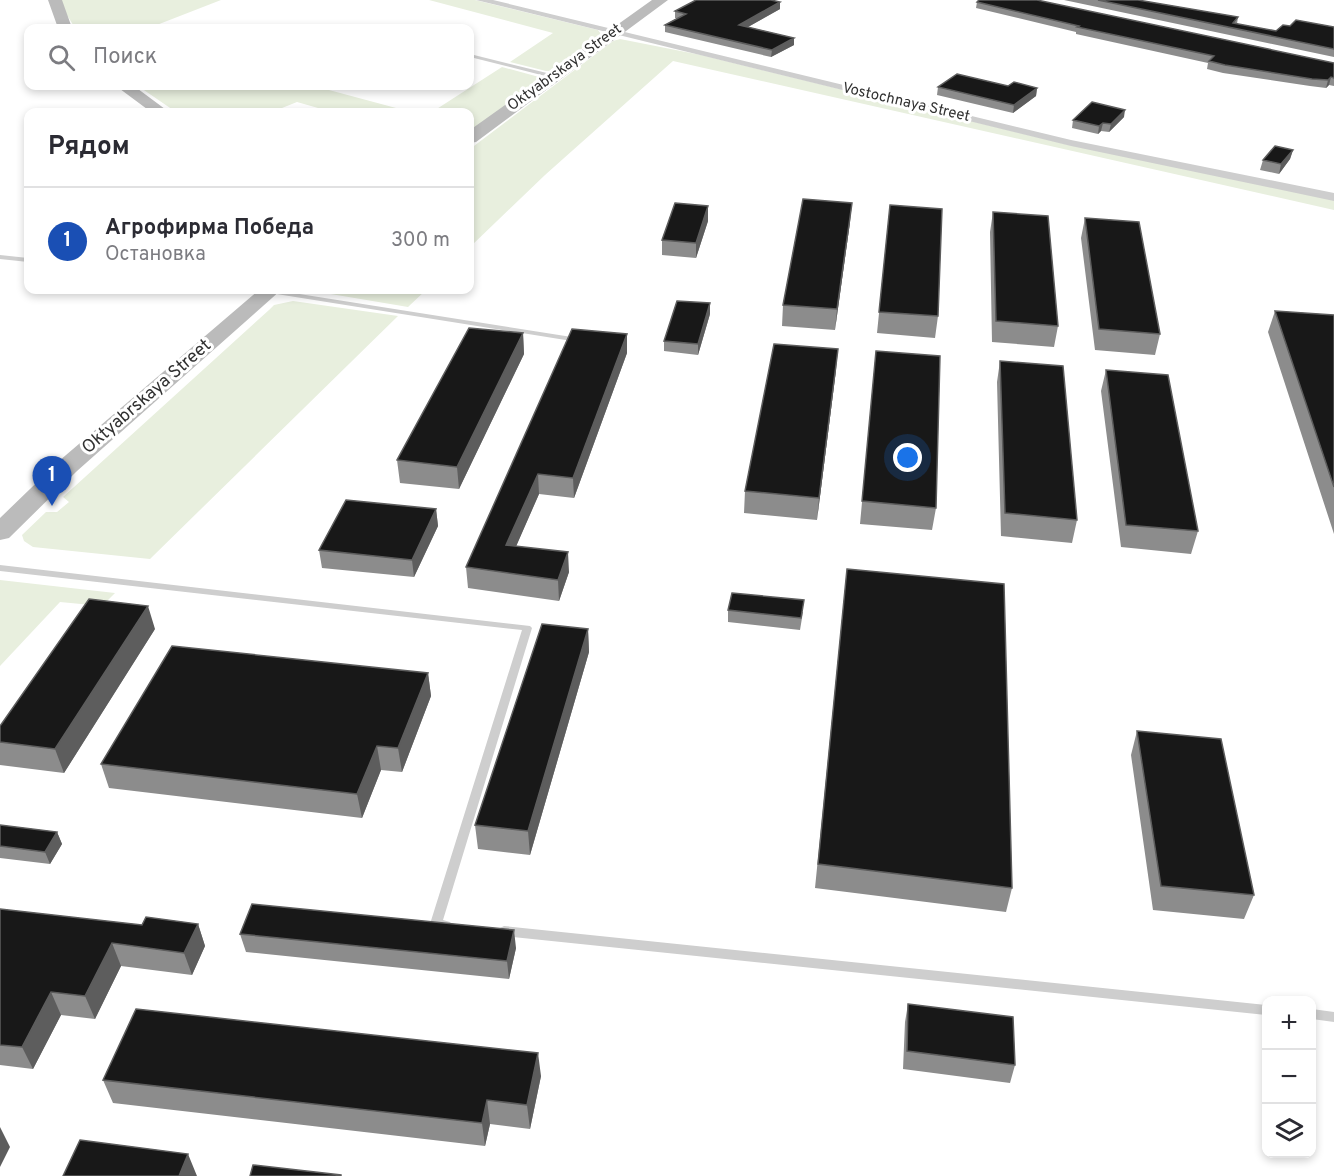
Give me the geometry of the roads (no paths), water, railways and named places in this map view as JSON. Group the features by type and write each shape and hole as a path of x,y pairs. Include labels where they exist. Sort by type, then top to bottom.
{"street":[{"path":"55,0 63,24"},
{"name":"Vostochnaya Street","path":"481,0 1071,143 1334,197"},
{"name":"Oktyabrskaya Street","path":"474,135 661,0"},
{"path":"130,90 154,108"},
{"name":"Oktyabrskaya Street","path":"0,532 68,466 263,294"}],"lane":[{"path":"474,57 554,76"},
{"path":"0,257 24,260"},
{"path":"293,294 582,341"},
{"path":"0,568 527,628 436,924 460,926"},
{"path":"496,930 1262,1010"},
{"path":"1316,1015 1334,1017"}],"place":[{"name":"Агрофирма Победа","path":"52,506"}]}
